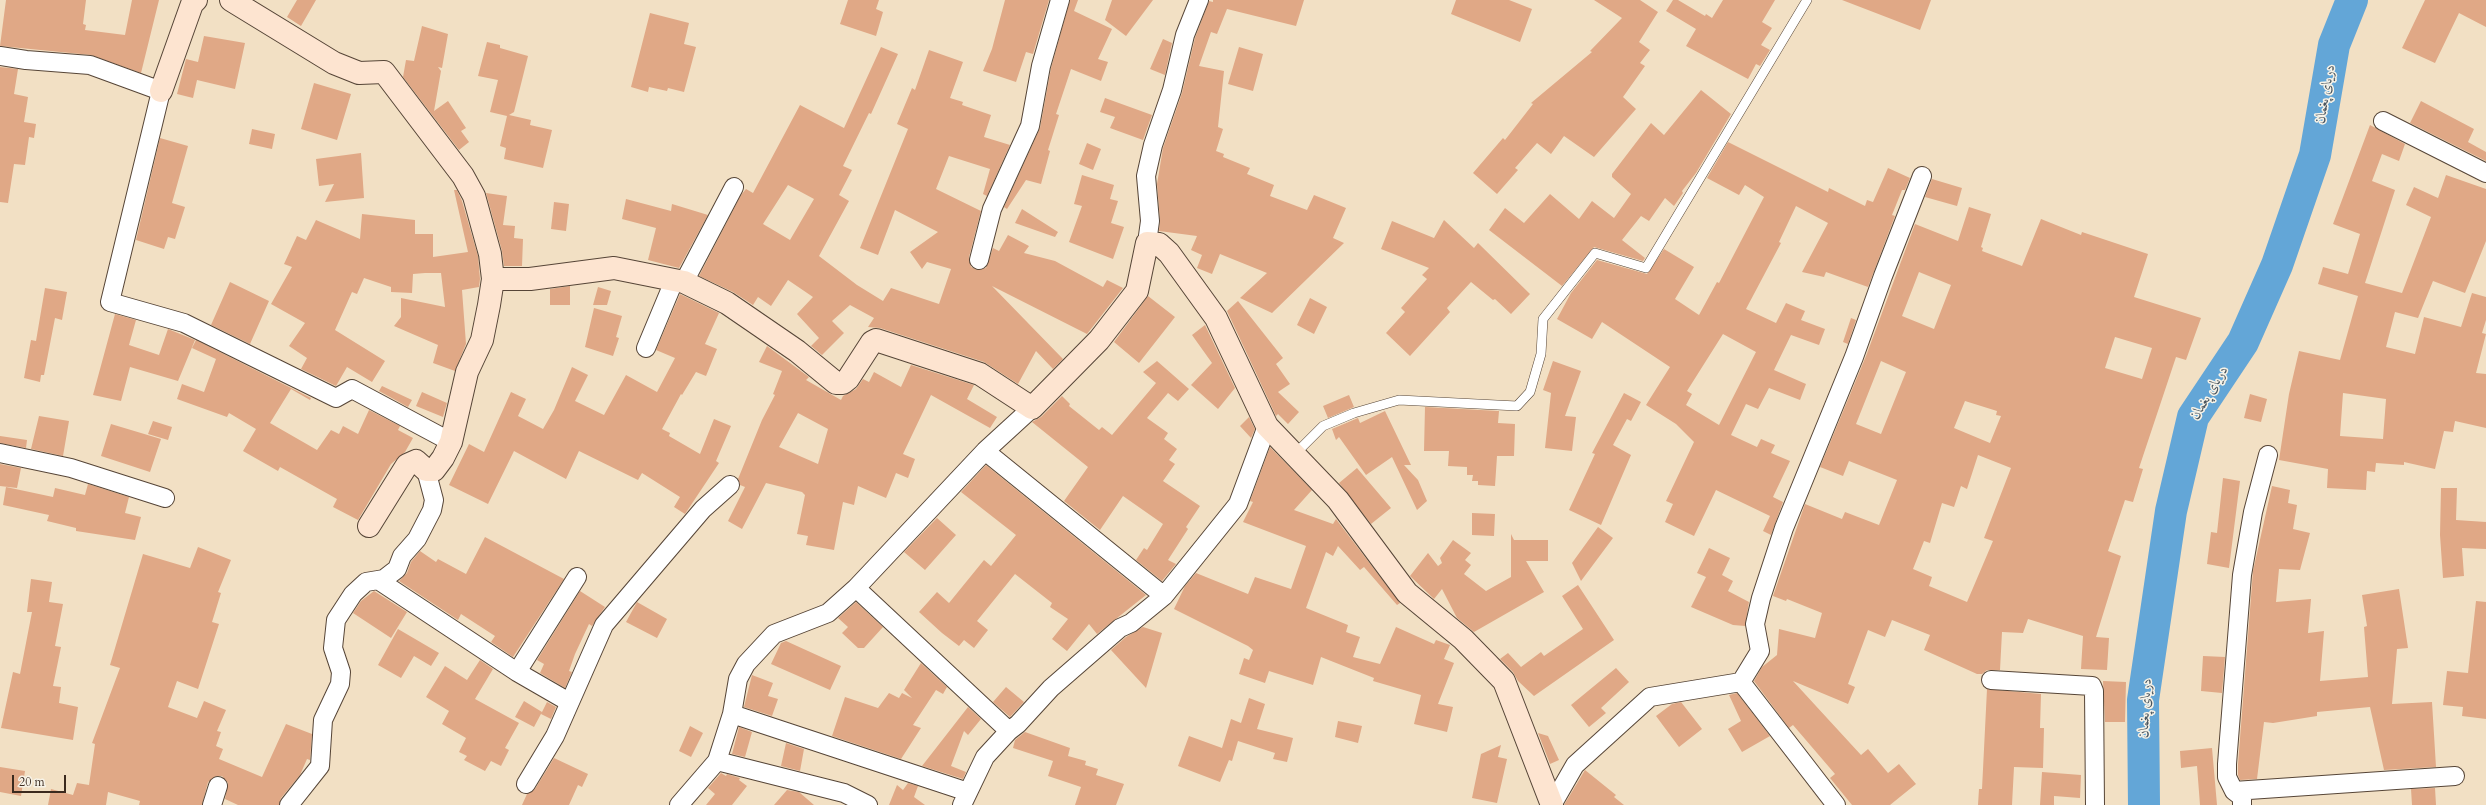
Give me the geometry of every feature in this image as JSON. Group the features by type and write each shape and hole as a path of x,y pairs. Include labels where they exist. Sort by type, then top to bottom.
{"street":[{"path":"196,0 192,4 161,91 110,302 184,323 336,398 352,389 451,442"},
{"path":"231,0 334,63 359,73 384,72 463,176 474,196 490,254 493,279 482,340 467,372 451,442 443,458 434,470 426,470"},
{"path":"979,260 992,209 1030,126 1040,66 1060,0"},
{"path":"679,805 717,762 732,714 738,679 746,664 774,634 828,613 856,588 985,451 1032,408 1099,340 1137,291 1150,221 1146,176 1154,145 1172,90 1185,35 1199,0"},
{"path":"0,56 26,60 90,65 161,91"},
{"path":"2383,121 2486,173"},
{"path":"1552,805 1575,765 1650,697 1741,682 1760,651 1755,624 1761,598 1784,528 1854,357 1883,276 1922,176"},
{"path":"646,348 679,281 734,187"},
{"path":"1147,243 1159,244 1169,253 1207,303 1267,426 1338,500 1407,593 1463,638 1504,681 1552,805"},
{"path":"493,279 530,278 614,268 679,281 728,303 797,351 836,383 843,383 848,379 872,342 876,340 980,374 1032,408"},
{"path":"732,714 965,798 985,757 1051,688 1120,628 1131,623 1164,596 1238,504 1267,426"},
{"path":"985,451 1164,596"},
{"path":"0,453 71,468 165,498"},
{"path":"2268,455 2253,512 2242,575 2227,764 2227,777 2238,798 2454,776"},
{"path":"289,805 320,766 323,720 340,684 341,672 333,648 336,620 353,594 366,582 384,580 397,569 402,556 417,539 432,510 434,500 426,470 416,461 406,464 369,526"},
{"path":"526,784 555,736 604,625 703,510 730,485"},
{"path":"517,672 577,578"},
{"path":"378,580 517,672 569,702"},
{"path":"856,588 1009,731"},
{"path":"1991,680 2092,686 2094,691 2095,805"},
{"path":"1741,682 1836,805"},
{"path":"717,762 844,793 868,805"}],"lane":[{"path":"1294,455 1323,426 1354,413 1399,400 1517,406 1530,392 1541,354 1543,319 1595,253 1646,268 1807,0"}],"building":[{"path":"6,0 86,0 83,24 86,25 85,30 125,35 132,0 159,0 141,73 91,55 0,46"},
{"path":"297,0 316,0 301,26 287,17"},
{"path":"848,0 879,0 876,9 883,12 876,36 840,24"},
{"path":"1005,0 1049,0 1033,54 1026,52 1016,82 983,71 992,49"},
{"path":"1070,0 1078,0 1074,11 1112,29 1098,59 1108,62 1101,81 1071,69 1056,114 1059,115 1048,150 1050,151 1041,184 1026,180 1007,209 1004,207 1040,128 1051,68"},
{"path":"1112,0 1153,0 1126,36 1105,20"},
{"path":"1213,0 1304,0 1296,26 1227,9 1217,34 1211,32 1199,66 1224,71 1218,127 1223,129 1216,151 1224,154 1223,157 1250,168 1247,174 1274,185 1270,196 1307,210 1314,195 1346,208 1333,238 1344,243 1272,313 1240,298 1267,273 1220,254 1212,274 1197,268 1202,255 1191,250 1197,236 1159,231 1160,220 1157,184 1163,148 1182,93 1195,38 1209,1 1213,2"},
{"path":"1456,0 1509,0 1532,9 1520,42 1451,14"},
{"path":"1594,0 1640,0 1658,12 1639,42 1650,50 1640,63 1645,66 1623,97 1636,109 1594,157 1564,136 1551,154 1537,143 1515,168 1518,170 1497,194 1473,173 1503,138 1505,140 1533,104 1531,103 1592,52 1590,51 1622,18"},
{"path":"1673,0 1678,0 1705,16 1706,14 1712,18 1723,0 1775,0 1762,22 1772,28 1761,45 1770,50 1760,66 1756,64 1748,79 1686,46 1696,29 1666,11"},
{"path":"1842,0 1931,0 1920,30"},
{"path":"2425,0 2486,0 2486,27 2459,13 2435,63 2402,48"},
{"path":"650,13 689,23 684,44 696,47 684,92 668,88 667,91 649,87 648,92 631,87"},
{"path":"422,26 448,34 442,68 438,67 441,71 434,111 448,101 466,128 461,131 469,142 459,150 403,77 406,60 414,61"},
{"path":"204,36 245,43 235,89 197,80 193,98 177,94 186,59 198,62"},
{"path":"1163,39 1172,43 1165,75 1150,69"},
{"path":"487,42 500,45 500,48 528,56 514,112 509,115 531,120 530,125 552,130 543,168 504,159 506,148 500,146 507,116 490,112 498,80 478,76"},
{"path":"881,47 898,54 871,114 869,113 843,166 852,170 839,195 849,201 819,256 857,285 883,301 891,288 939,304 951,269 927,262 922,269 910,252 938,232 895,210 878,255 860,248 908,129 897,124 912,88 915,90 929,50 963,62 950,98 963,102 962,105 991,115 984,137 1010,145 987,196 983,194 990,169 949,156 936,189 981,211 969,257 971,267 977,270 986,268 993,248 999,251 1008,235 1029,246 1024,253 1055,261 1103,287 1107,280 1123,288 1087,334 992,286 1063,359 1053,369 1036,351 1018,384 984,362 880,328 868,327 874,318 850,305 832,321 844,333 822,355 811,346 819,338 797,314 813,297 788,280 771,306 758,297 753,305 733,292 699,276 741,195 746,189 753,193 800,105 844,128","holes":["788,185 814,199 790,240 763,224"]},
{"path":"1239,47 1263,54 1253,91 1228,84"},
{"path":"0,67 18,69 14,94 28,97 24,122 36,124 34,138 29,137 25,165 14,164 8,203 0,202"},
{"path":"314,83 351,94 337,140 301,129"},
{"path":"1701,90 1731,114 1696,173 1682,191 1683,193 1674,206 1665,198 1649,221 1641,216 1622,240 1645,258 1643,261 1594,247 1562,286 1489,230 1505,208 1524,223 1550,194 1579,219 1592,201 1614,218 1631,194 1612,177 1612,174 1651,123 1664,135"},
{"path":"1105,98 1152,115 1143,140 1110,128 1115,117 1100,112"},
{"path":"2421,101 2474,129 2468,142 2486,152 2486,161 2410,123"},
{"path":"2370,125 2405,144 2399,161 2382,154 2372,181 2395,190 2365,283 2402,293 2431,217 2406,205 2414,187 2438,198 2446,175 2486,189 2486,241 2465,293 2433,281 2418,318 2395,312 2386,347 2415,354 2424,317 2461,327 2472,293 2486,297 2486,320 2482,333 2486,334 2476,373 2486,374 2486,428 2455,421 2453,432 2444,431 2435,469 2404,462 2404,465 2376,463 2375,472 2367,471 2366,490 2327,488 2328,469 2279,460 2289,394 2299,351 2340,360 2358,296 2318,284 2323,267 2348,274 2360,234 2333,224","holes":["2343,393 2386,399 2383,439 2340,436"]},
{"path":"252,129 275,134 272,149 249,144"},
{"path":"160,138 188,146 172,203 185,207 175,239 168,237 164,249 136,240"},
{"path":"1728,142 1828,192 1829,188 1865,206 1867,200 1873,202 1888,168 1910,178 1905,190 1902,190 1892,215 1895,216 1868,287 1826,272 1824,277 1802,272 1828,223 1796,206 1779,242 1781,243 1746,309 1776,323 1786,303 1805,311 1801,320 1825,329 1819,345 1791,335 1774,370 1806,384 1800,400 1769,388 1758,409 1746,404 1731,435 1757,447 1761,439 1775,445 1771,453 1790,461 1773,497 1783,502 1771,535 1763,531 1770,516 1716,490 1694,536 1665,522 1673,504 1666,501 1694,442 1676,424 1646,405 1670,367 1602,322 1592,339 1557,319 1571,293 1597,260 1647,274 1664,249 1694,267 1675,299 1699,315 1717,282 1719,283 1764,197 1745,185 1739,195 1707,178","holes":["1723,334 1756,352 1719,425 1686,405 1692,394 1687,391"]},
{"path":"1087,143 1101,149 1093,170 1079,164"},
{"path":"361,153 364,198 325,202 334,184 319,186 316,159"},
{"path":"1082,175 1114,185 1110,199 1118,201 1111,223 1124,227 1113,259 1069,242 1082,206 1074,204"},
{"path":"1932,179 1962,188 1957,206 1925,197"},
{"path":"454,190 457,190 462,201 478,256 480,279 479,287 462,290 466,344 455,371 433,363 438,345 394,326 401,317 401,298 445,307 441,273 413,274 412,293 391,292 391,287 364,278 357,294 352,292 335,330 385,361 372,382 347,367 336,386 301,369 307,358 289,346 305,323 271,304 292,267 284,264 297,236 306,240 316,220 360,239 362,214 415,220 415,234 433,234 433,257 468,252"},
{"path":"486,193 507,196 503,225 515,226 514,238 523,239 522,266 504,266 502,251"},
{"path":"626,199 671,211 672,204 708,215 679,268 648,260 656,228 622,219"},
{"path":"554,202 569,204 566,231 551,229"},
{"path":"1969,207 1991,214 1981,247 1983,248 1982,251 2022,266 2041,219 2081,235 2082,232 2148,254 2134,297 2201,318 2186,360 2176,357 2139,468 2143,469 2133,502 2125,500 2108,551 2121,556 2096,637 2109,638 2107,670 2081,669 2083,636 2028,619 2023,633 2002,632 2000,670 1987,670 1982,674 1977,674 1924,650 1930,635 1892,620 1885,637 1868,630 1848,684 1855,687 1848,704 1793,681 1861,755 1868,749 1888,773 1899,764 1916,784 1890,805 1852,805 1830,778 1835,774 1793,725 1789,728 1754,681 1762,667 1777,655 1779,629 1815,638 1822,613 1787,599 1786,601 1773,596 1805,504 1842,519 1845,512 1879,525 1897,480 1849,461 1843,476 1820,467 1866,356 1915,224 1958,241","holes":["1919,272 1951,285 1934,329 1902,316","2115,337 2152,348 2142,379 2105,368","1881,361 1906,372 1881,434 1856,424","1965,401 1997,411 1996,415 2001,416 1990,443 1954,428","1978,455 2011,468 1984,538 1993,541 1967,602 1929,586 1932,577 1913,569 1924,541 1930,543 1942,503 1954,507 1961,486 1967,489"]},
{"path":"1022,209 1058,232 1055,237 1015,223"},
{"path":"1444,220 1474,248 1478,243 1530,294 1511,314 1495,299 1493,300 1471,282 1447,308 1450,312 1410,356 1386,333 1405,312 1401,308 1427,279 1422,275 1429,268 1381,249 1392,221 1434,238"},
{"path":"230,282 269,301 250,344 211,325"},
{"path":"570,286 570,305 550,305 550,289"},
{"path":"598,287 611,291 607,305 593,305"},
{"path":"45,288 67,292 62,320 55,318 44,375 41,375 40,382 24,378 31,340 36,341"},
{"path":"680,294 719,313 705,344 717,349 706,376 696,372 682,395 681,394 662,429 670,433 669,436 700,454 714,419 731,426 716,461 719,463 685,514 674,507 680,497 642,473 638,480 579,451 566,479 514,451 488,504 449,485 469,444 484,452 511,392 526,399 518,416 543,429 554,410 572,367 588,375 575,401 604,415 626,375 657,392 675,358 656,350"},
{"path":"1148,296 1175,317 1139,363 1114,342"},
{"path":"1310,298 1327,307 1314,334 1297,325"},
{"path":"1238,301 1283,358 1276,364 1290,384 1278,392 1299,412 1288,424 1278,414 1276,416 1227,311"},
{"path":"594,308 622,316 616,337 619,338 613,356 585,347"},
{"path":"115,314 136,320 129,345 159,355 168,329 195,340 178,381 130,367 121,401 93,395"},
{"path":"1851,318 1856,320 1848,344 1843,342"},
{"path":"1205,325 1235,388 1218,409 1191,385 1212,363 1192,335"},
{"path":"196,340 311,398 310,400 291,389 270,423 317,450 331,430 339,434 343,426 358,434 369,410 400,426 398,430 413,438 405,452 391,464 358,520 333,507 337,499 280,467 278,471 243,451 256,429 229,413 227,417 177,399 182,384 204,392 216,359 192,348"},
{"path":"767,346 809,377 806,380 841,400 843,396 856,389 863,379 869,382 874,372 901,387 911,365 974,385 967,399 997,417 990,428 931,395 903,454 915,459 908,478 896,473 886,498 858,486 854,505 843,502 834,550 806,545 808,536 797,534 805,495 802,492 766,483 742,529 728,521 745,487 740,485 738,479 762,420 775,395 773,394 782,371 759,362","holes":["798,413 828,429 818,464 779,447"]},
{"path":"1157,361 1189,389 1178,401 1168,393 1147,418 1168,433 1164,439 1177,449 1169,460 1175,464 1163,481 1200,506 1186,527 1188,529 1168,560 1176,564 1162,581 1136,560 1144,548 1147,550 1163,524 1123,496 1100,530 1064,501 1088,467 1032,422 1041,417 1062,396 1070,404 1069,406 1099,430 1102,427 1112,435 1156,383 1143,372"},
{"path":"1553,361 1581,371 1565,416 1576,417 1572,451 1545,448 1551,393 1543,390"},
{"path":"382,386 412,400 408,407 379,391"},
{"path":"422,392 447,403 443,417 416,406"},
{"path":"1624,393 1641,402 1631,421 1627,419 1613,445 1631,455 1601,525 1569,510 1595,454 1592,453"},
{"path":"2250,394 2267,399 2261,422 2244,418"},
{"path":"1349,395 1354,407 1328,418 1323,406"},
{"path":"1425,407 1499,411 1498,423 1515,424 1514,456 1497,456 1495,486 1478,485 1478,481 1472,481 1473,475 1467,475 1467,467 1448,466 1449,451 1424,451"},
{"path":"1385,411 1411,465 1404,465 1418,480 1427,501 1417,510 1392,457 1366,475 1339,437 1336,440 1332,429 1358,418 1360,423"},
{"path":"39,416 69,421 63,456 31,449"},
{"path":"1249,417 1255,429 1251,438 1240,426"},
{"path":"153,421 172,427 168,440 148,434"},
{"path":"111,424 161,439 150,472 101,456"},
{"path":"0,436 27,440 26,448 0,443"},
{"path":"1270,447 1312,490 1294,510 1333,524 1336,519 1400,603 1397,605 1364,567 1360,570 1338,546 1333,556 1326,552 1306,608 1348,625 1346,632 1360,637 1353,657 1380,664 1396,627 1434,644 1436,640 1450,645 1444,659 1454,663 1438,704 1453,707 1447,732 1414,724 1421,695 1373,681 1374,678 1321,657 1313,685 1269,671 1265,683 1239,674 1244,658 1249,660 1253,650 1248,646 1174,609 1185,586 1196,573 1248,594 1255,577 1291,589 1306,546 1243,522 1253,502 1250,501"},
{"path":"0,464 21,468 17,488 0,486"},
{"path":"986,465 1146,595 1097,634 1089,624 1067,651 1052,639 1068,619 1050,607 1052,603 1015,574 977,621 988,630 974,648 964,640 959,646 942,633 919,612 937,592 949,603 984,560 991,566 1016,535 961,492"},
{"path":"1357,468 1391,508 1371,524 1339,483"},
{"path":"2223,478 2240,481 2229,568 2207,564 2211,532 2217,533"},
{"path":"88,484 129,497 125,513 141,517 135,540 76,531 76,528 47,521 49,515 3,505 6,487 53,497 55,488 85,495"},
{"path":"2272,486 2290,490 2288,503 2297,505 2293,529 2310,533 2300,570 2279,569 2276,602 2311,599 2308,633 2324,631 2320,681 2368,677 2364,627 2367,626 2362,595 2399,589 2408,648 2397,649 2392,704 2432,702 2436,767 2384,770 2370,707 2317,712 2317,716 2273,723 2264,722 2257,779 2240,780 2238,775 2238,764 2253,571"},
{"path":"2441,488 2457,488 2456,520 2486,522 2486,549 2462,548 2464,576 2443,578 2440,535"},
{"path":"1472,513 1495,514 1494,536 1472,535"},
{"path":"937,518 956,535 925,570 904,552"},
{"path":"1598,527 1613,538 1581,581 1572,563"},
{"path":"1511,534 1514,540 1548,540 1548,561 1526,561 1544,592 1474,632 1457,618 1442,589 1434,599 1410,576 1428,553 1438,566 1442,563 1440,558 1453,540 1471,553 1465,560 1471,565 1464,574 1486,591 1511,577"},
{"path":"485,537 564,579 513,657 491,642 495,636 461,614 458,620 399,581 407,573 411,562 420,551 436,562 438,559 466,574"},
{"path":"198,547 231,560 218,592 221,593 212,622 219,624 198,689 177,681 168,707 197,718 204,701 226,710 217,731 221,732 216,746 223,749 219,759 262,777 286,724 312,734 310,760 307,759 300,775 281,798 279,805 238,805 225,799 228,783 222,776 216,776 208,782 202,805 139,805 140,801 108,792 106,805 48,805 51,789 73,795 77,783 89,785 95,744 92,743 120,668 110,665 143,554 190,568"},
{"path":"1709,548 1730,558 1722,575 1733,581 1728,591 1749,602 1745,626 1733,625 1691,607 1706,577 1697,573"},
{"path":"31,579 52,582 49,602 63,604 55,646 61,647 53,686 61,687 59,703 78,707 73,740 1,728 13,672 20,674 32,612 27,612"},
{"path":"1578,585 1614,640 1534,696 1518,681 1513,672 1500,659 1508,653 1521,667 1541,652 1544,656 1583,629 1562,596"},
{"path":"374,591 407,612 391,638 353,613 361,601"},
{"path":"580,591 605,607 592,626 589,624 575,654 569,671 572,672 565,688 540,673 544,664 537,660"},
{"path":"2476,601 2486,602 2486,719 2462,716 2463,707 2443,705 2447,671 2468,673"},
{"path":"637,602 667,619 657,638 626,622"},
{"path":"856,602 883,627 864,648 858,648 842,633 848,627 838,618"},
{"path":"1143,627 1162,633 1146,688 1111,650 1126,637"},
{"path":"398,629 439,653 431,666 414,656 401,678 378,665"},
{"path":"786,641 841,666 830,690 771,664 781,643"},
{"path":"2203,656 2225,657 2222,693 2201,691"},
{"path":"480,660 493,669 475,699 519,723 505,748 509,750 501,766 491,761 485,771 464,760 467,756 459,752 466,738 442,724 449,711 426,697 445,666 467,680"},
{"path":"921,663 947,687 943,694 936,690 913,725 921,728 901,759 832,736 845,697 878,708 889,693 899,698 902,693 912,698 904,690"},
{"path":"1616,668 1629,682 1601,708 1606,713 1589,727 1571,705"},
{"path":"752,675 773,683 768,696 778,699 772,716 744,707"},
{"path":"2103,681 2126,682 2125,722 2105,722"},
{"path":"1006,687 1024,702 1010,717 993,702"},
{"path":"1987,689 2041,694 2040,728 2044,728 2043,768 2014,767 2012,805 1978,805 1979,789 1982,789"},
{"path":"1737,693 1770,736 1742,752 1728,729 1741,721 1729,695"},
{"path":"1249,698 1265,704 1257,729 1293,738 1287,762 1273,759 1275,753 1238,741 1232,761 1229,760 1220,782 1178,766 1189,736 1222,748 1231,719 1241,723"},
{"path":"524,701 542,712 534,727 515,717"},
{"path":"547,702 556,707 551,719 541,714"},
{"path":"1681,702 1702,729 1679,747 1656,716 1672,704"},
{"path":"968,707 981,719 968,735 964,731 951,766 966,772 963,779 922,766"},
{"path":"1338,721 1362,726 1358,743 1335,737"},
{"path":"690,726 703,733 691,757 679,751"},
{"path":"739,727 752,732 745,757 732,754"},
{"path":"1025,732 1070,748 1068,756 1086,761 1085,765 1098,769 1096,775 1124,784 1116,805 1075,805 1081,787 1048,776 1053,761 1013,748 1015,740"},
{"path":"1538,733 1548,736 1559,760 1550,764"},
{"path":"786,743 804,749 800,771 781,766"},
{"path":"1501,745 1498,757 1507,759 1497,803 1472,798 1481,754"},
{"path":"2212,748 2217,805 2200,805 2197,766 2181,768 2180,751"},
{"path":"554,758 588,774 582,787 578,785 569,805 522,805 527,794 535,789"},
{"path":"0,767 25,771 21,796 0,792"},
{"path":"1585,770 1616,795 1614,797 1624,805 1564,805"},
{"path":"2042,772 2081,775 2080,798 2054,796 2054,805 2040,805"},
{"path":"721,773 726,776 727,774 740,778 739,780 747,786 732,805 706,805 715,794 708,788"},
{"path":"908,783 918,786 914,797 925,805 889,805 897,785 903,790"},
{"path":"2435,788 2436,805 2412,805 2411,789"},
{"path":"787,790 799,792 814,805 774,805"}],"waterway":[{"name":"دریای پغمان","path":"2144,805 2143,700 2171,511 2193,417 2243,342 2277,265 2315,155 2334,45 2352,0"}]}
